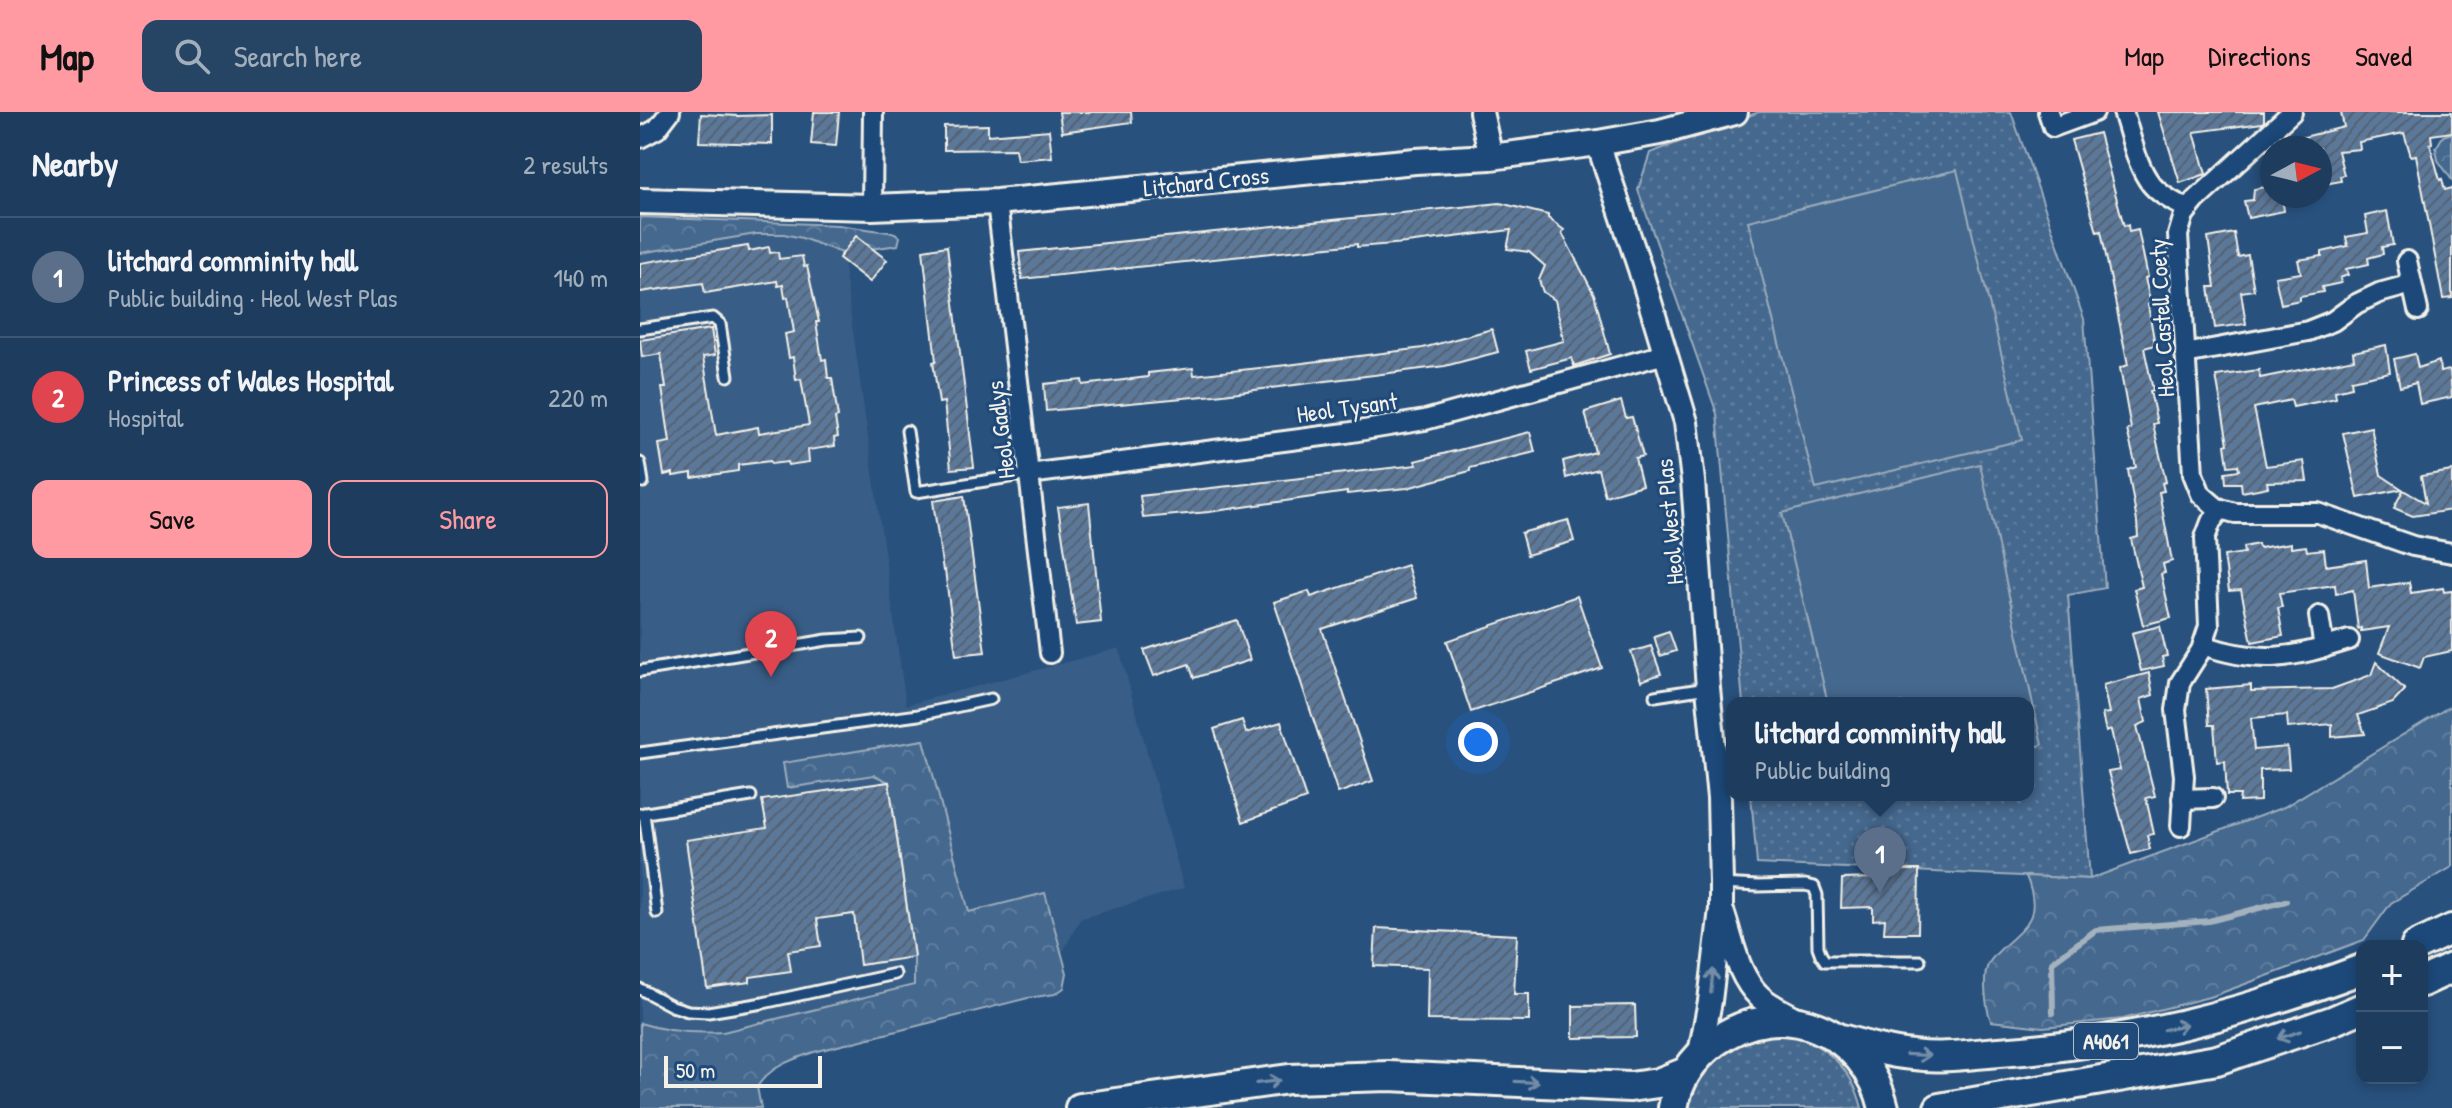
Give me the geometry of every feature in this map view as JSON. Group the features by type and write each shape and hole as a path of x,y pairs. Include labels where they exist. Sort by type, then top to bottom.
{"main road":[{"name":"Litchard Cross","path":"640,201 872,207 997,202 1415,161 1491,157 1660,132 1735,112"},
{"path":"2428,940 2452,929"},
{"path":"2428,979 2452,968"},
{"name":"A4061","path":"1841,1039 1883,1051 1917,1056 2051,1049 2131,1037 2219,1018 2297,994 2356,971"},
{"name":"A4061","path":"1939,1108 2217,1060 2356,1011"},
{"path":"1080,1108 1289,1079 1389,1076 1630,1087 1658,1083 1693,1063 1729,1031 1764,1020 1800,1022 1822,1028 1841,1039 1872,1073 1884,1108"},
{"path":"1673,1108 1675,1097 1693,1063"}],"street":[{"path":"640,138 657,129 670,112"},
{"path":"872,207 873,112"},
{"path":"1481,112 1491,157"},
{"path":"2048,112 2053,127 2094,112"},
{"path":"2123,112 2139,160 2151,184 2188,209"},
{"name":"Heol Castell Coety","path":"2221,509 2201,494 2193,474 2178,235 2184,215 2196,200 2292,112"},
{"name":"Heol West Plas","path":"1598,143 1686,422 1699,540 1708,688 1719,798 1721,909 1707,1022 1693,1063"},
{"name":"Heol Gadlys","path":"997,202 1050,653"},
{"path":"2407,261 2418,310"},
{"path":"2185,354 2308,331 2333,321 2356,304 2379,293 2412,284"},
{"name":"Heol Tysant","path":"1029,474 1425,420 1665,354"},
{"path":"2181,826 2184,776 2176,710 2180,683 2203,645 2209,626 2205,538 2211,522 2221,509 2235,513 2318,513 2413,546 2452,553"},
{"path":"2319,616 2324,648"},
{"path":"2203,645 2228,653 2271,658 2302,655 2349,640"},
{"path":"2182,799 2213,798"},
{"name":"Heol West Plas","path":"1721,909 1742,970 1752,987 1761,998 1800,1022"}],"lane":[{"path":"640,329 713,318 720,324 728,376"},
{"path":"907,431 916,492 1029,474"},
{"path":"640,463 643,482"},
{"path":"640,671 827,640 861,638"},
{"path":"1655,696 1708,688"},
{"path":"640,753 918,715 991,699"},
{"path":"657,913 642,814 751,796"},
{"path":"1721,884 1814,887 1817,895 1818,947 1825,961 1920,961"},
{"path":"640,989 672,1006 708,1012 895,974"}],"shaded area":[{"path":"838,225 906,705 1119,648 1184,888 1080,919 1062,954 640,1108 640,253 756,234"}],"green space":[{"path":"1759,112 2011,112 2084,319 2105,588 2068,595 2090,879 1757,864 1752,801 2034,801 2034,697 1742,697 1717,414 1638,190 1650,153"},
{"path":"2452,133 2452,180 2438,160 2436,148 2443,136"},
{"path":"1957,170 2022,440 1816,489 1748,221"},
{"path":"640,217 838,225 895,233 900,237 898,245 842,253 784,234 756,234 640,253"},
{"path":"1980,464 2031,697 1827,697 1782,513"},
{"path":"2452,705 2452,867 2391,903 2364,940 2356,940 2356,943 2213,996 2123,1019 2043,1027 1991,1021 1985,993 1986,971 1993,957 2031,916 2033,899 2026,876 2090,879 2284,807"},
{"path":"2034,709 2042,745 2034,747"},
{"path":"924,740 969,912 1045,893 1067,973 1064,988 1055,994 1028,998 797,1058 775,1069 757,1087 761,1108 640,1108 640,1023 681,1032 723,1032 914,985 914,957 889,782 874,775 787,788 783,763"},
{"path":"1784,1033 1812,1043 1834,1059 1851,1080 1862,1108 1681,1108 1696,1072 1751,1035"}],"building":[{"path":"814,112 839,112 836,146 811,144"},
{"path":"1059,112 1131,112 1132,122 1062,132"},
{"path":"2158,112 2264,112 2264,121 2194,132 2206,174 2180,183"},
{"path":"2341,112 2452,112 2452,132 2431,135 2430,144 2445,190 2452,188 2452,298 2443,299 2416,155 2411,156 2404,133 2359,142 2360,149 2338,151 2344,175 2340,176 2341,181 2332,183 2332,136 2308,136 2344,127"},
{"path":"701,114 772,115 772,144 699,142"},
{"path":"988,125 988,135 1049,130 1052,157 1017,160 1015,149 944,150 944,126"},
{"path":"2099,133 2124,226 2128,225 2129,232 2138,230 2148,277 2145,278 2155,345 2144,348 2157,423 2153,424 2166,482 2162,483 2164,491 2159,492 2172,561 2163,564 2165,573 2161,574 2171,618 2143,625 2134,589 2142,587 2131,539 2138,537 2128,470 2136,467 2127,430 2131,429 2120,368 2128,365 2101,231 2097,232 2071,140"},
{"path":"2260,188 2260,208 2284,208 2284,211 2248,218 2244,201 2253,200 2254,189"},
{"path":"1500,203 1548,215 1564,230 1562,233 1594,294 1610,354 1574,366 1572,358 1531,369 1526,351 1564,341 1555,300 1543,292 1539,280 1545,266 1529,252 1507,249 1511,230 1406,243 1357,247 1357,244 1022,279 1019,252"},
{"path":"2387,211 2393,245 2382,247 2383,254 2368,258 2369,264 2346,269 2348,275 2340,278 2341,283 2322,287 2323,292 2300,296 2300,300 2281,304 2275,277 2301,273 2298,260 2322,256 2322,252 2348,246 2346,237 2368,233 2365,216"},
{"path":"2234,233 2238,257 2248,255 2254,290 2241,292 2246,324 2215,328 2209,287 2215,287 2208,238"},
{"path":"856,236 887,260 870,282 839,258"},
{"path":"748,246 749,251 769,247 770,253 778,252 779,259 802,256 804,267 807,266 819,322 816,322 822,360 826,359 828,378 832,378 838,417 835,418 838,437 834,438 835,446 808,450 809,462 788,465 787,462 771,464 770,461 738,465 738,471 692,478 692,473 664,475 659,444 670,442 662,388 666,388 661,354 642,357 640,340 711,329 715,355 703,357 716,435 758,427 759,433 809,425 801,379 796,380 793,357 789,358 785,334 794,332 783,285 778,286 777,281 705,293 703,283 640,292 640,263"},
{"path":"947,246 974,467 951,469 944,402 939,403 933,362 936,361 923,250"},
{"path":"1492,329 1498,352 1445,366 1215,395 1046,411 1044,384 1082,380 1083,385 1193,368 1194,375 1287,365 1423,348"},
{"path":"2386,345 2390,372 2351,380 2352,387 2335,391 2336,398 2293,407 2291,400 2254,408 2266,466 2304,461 2307,481 2267,482 2268,487 2242,492 2241,483 2226,483 2225,472 2239,470 2238,465 2228,466 2225,445 2228,444 2216,376 2259,370 2260,378 2354,359 2353,352"},
{"path":"2415,354 2418,368 2439,361 2440,372 2450,370 2452,397 2420,404 2416,383 2400,387 2394,359"},
{"path":"1621,401 1626,418 1632,417 1643,456 1635,458 1642,485 1605,496 1598,469 1566,478 1563,461 1595,452 1585,412"},
{"path":"2371,427 2381,475 2402,489 2358,498 2343,433"},
{"path":"1530,432 1535,452 1407,488 1347,492 1143,518 1140,496 1417,465 1415,461"},
{"path":"2452,471 2452,510 2413,516 2394,508 2403,490 2426,503 2421,476"},
{"path":"964,496 985,652 956,655 933,501"},
{"path":"1089,503 1101,622 1076,625 1058,507"},
{"path":"1568,520 1574,541 1527,555 1521,533"},
{"path":"2291,543 2291,548 2306,546 2307,551 2324,549 2326,566 2366,560 2369,588 2409,582 2411,593 2443,588 2444,592 2452,591 2452,651 2424,657 2420,668 2379,653 2389,627 2358,629 2353,590 2336,594 2335,585 2279,593 2283,636 2252,642 2241,590 2229,591 2224,556 2244,553 2243,547 2258,544 2259,548"},
{"path":"1407,565 1417,598 1322,629 1373,781 1338,793 1274,602 1309,591 1311,597"},
{"path":"1577,596 1602,668 1471,712 1447,641"},
{"path":"1237,620 1250,660 1194,678 1189,664 1154,676 1144,650"},
{"path":"2160,626 2167,656 2162,657 2164,666 2141,671 2132,633"},
{"path":"1669,631 1676,651 1660,656 1654,636"},
{"path":"1651,646 1661,674 1641,681 1631,652"},
{"path":"2376,662 2405,690 2393,703 2358,715 2365,734 2332,737 2332,724 2288,728 2287,715 2251,718 2254,750 2287,747 2289,769 2260,770 2260,801 2239,802 2240,795 2227,795 2225,761 2217,762 2214,725 2209,725 2206,689 2251,685 2251,691 2332,689 2371,675"},
{"path":"2149,673 2153,695 2141,699 2146,722 2137,726 2155,796 2146,798 2154,834 2147,835 2150,849 2131,854 2108,772 2120,770 2111,730 2106,732 2102,714 2109,713 2103,685"},
{"path":"1242,720 1246,733 1281,722 1306,799 1243,822 1214,729"},
{"path":"889,782 914,957 860,965 854,914 817,919 821,946 788,951 791,971 750,977 750,982 707,988 686,840 767,828 762,800"},
{"path":"1875,870 1919,870 1918,933 1884,933 1885,919 1873,920 1873,907 1841,908 1842,879 1875,878"},
{"path":"1376,928 1517,935 1514,994 1529,994 1529,1021 1427,1020 1428,968 1374,966"},
{"path":"1635,1005 1636,1037 1573,1038 1573,1006"}],"waterway":[{"path":"2053,1013 2052,962 2096,930 2209,921 2286,901"}],"place":[{"name":"Princess of Wales Hospital","path":"771,677"},
{"name":"litchard comminity hall","path":"1880,893"}]}
